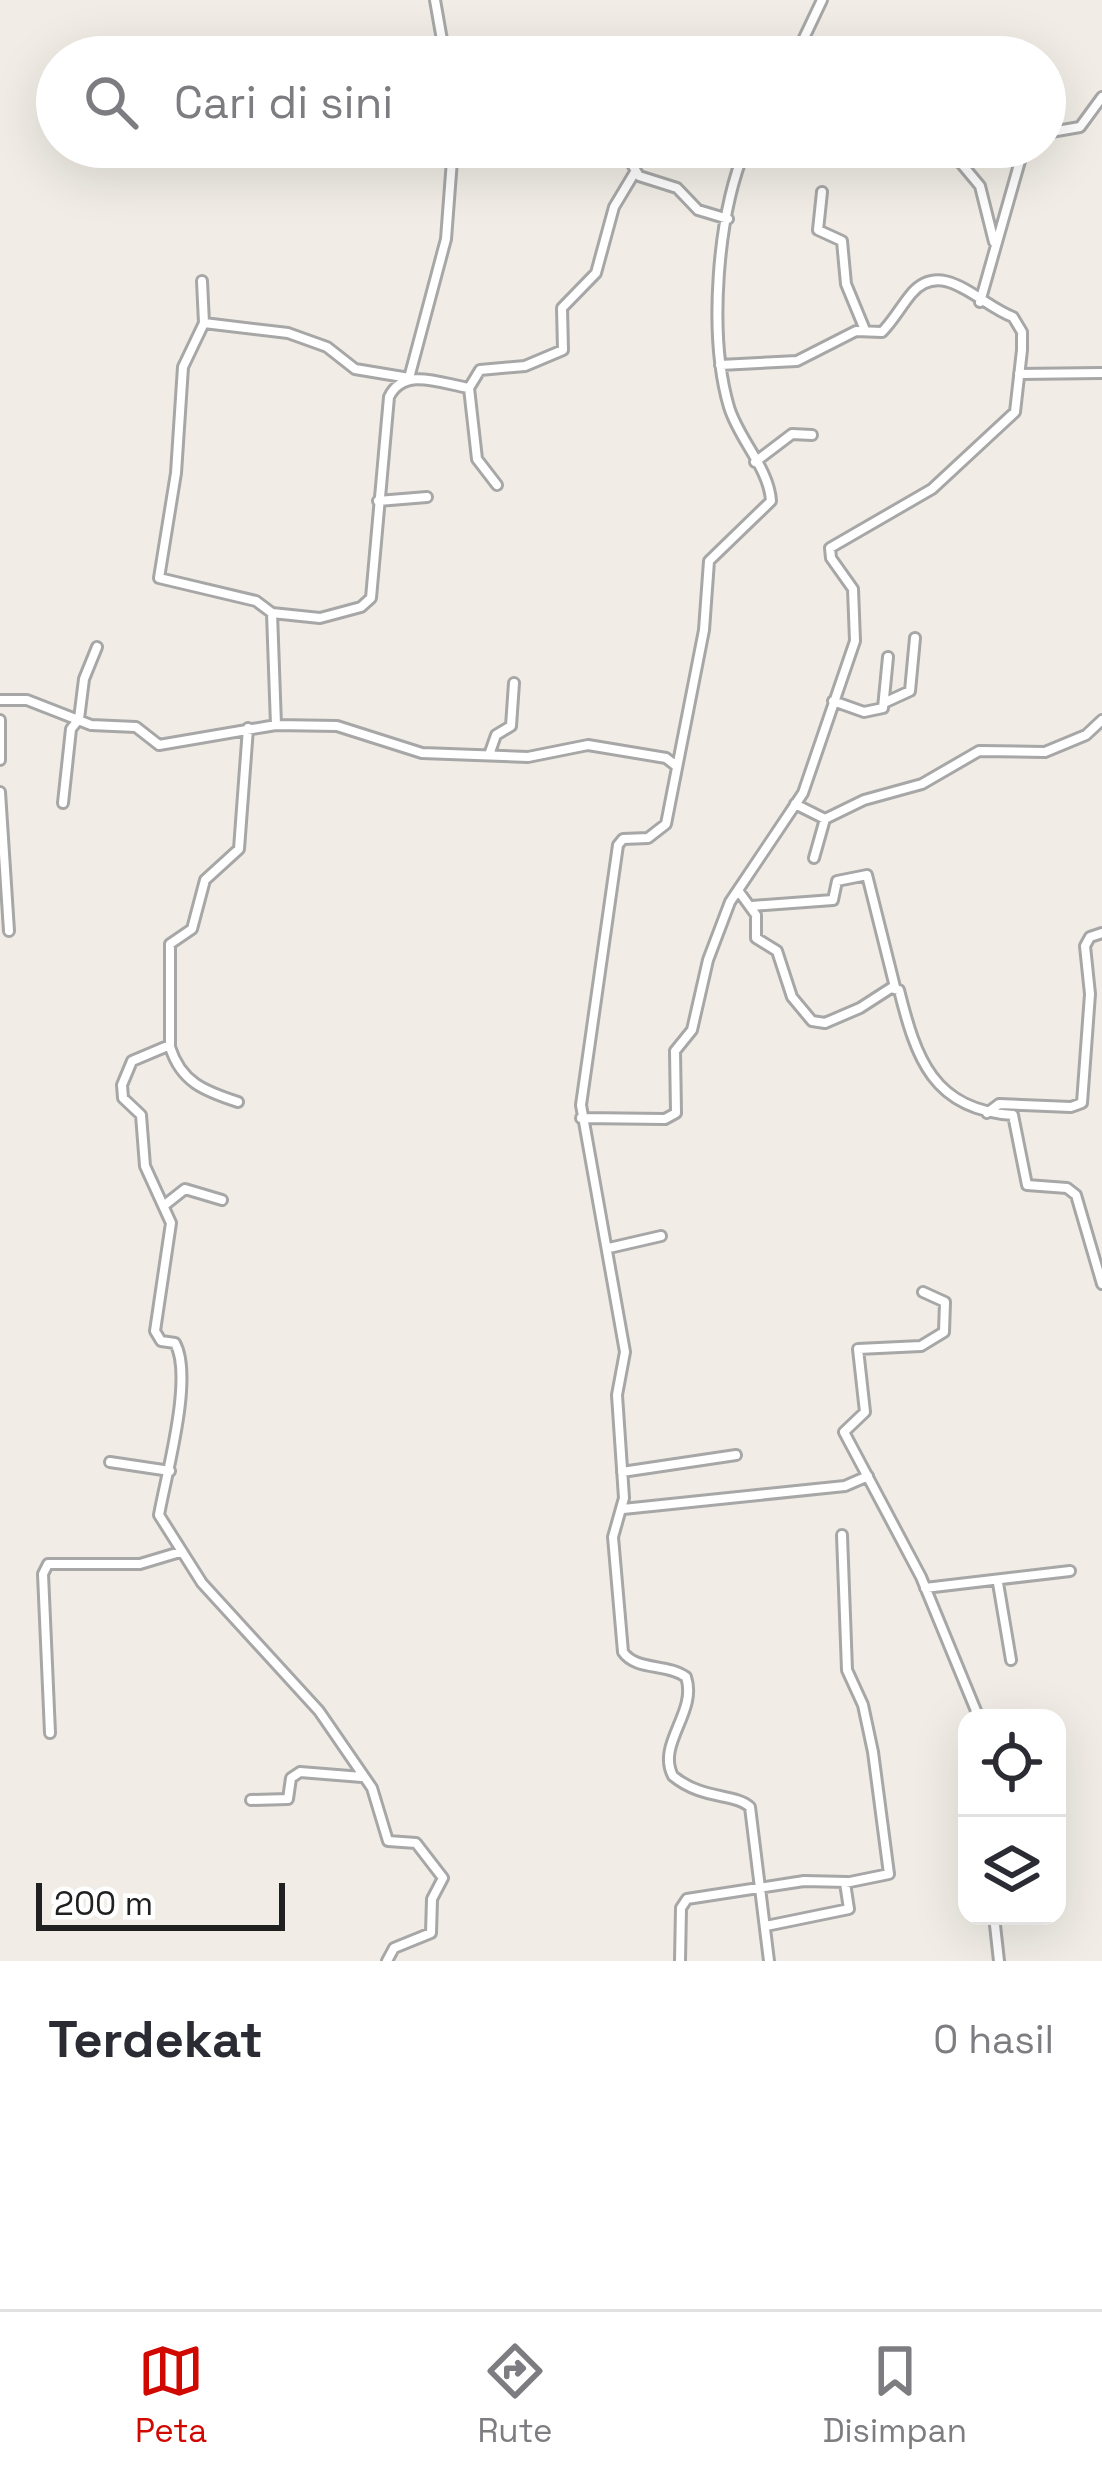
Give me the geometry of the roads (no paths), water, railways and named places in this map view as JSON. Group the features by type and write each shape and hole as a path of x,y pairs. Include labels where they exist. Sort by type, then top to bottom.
{"street":[{"path":"434,0 441,36"},
{"path":"805,36 822,0"},
{"path":"1066,130 1080,128 1102,97"},
{"path":"409,378 446,239 451,168"},
{"path":"496,484 477,459 469,388 481,370 525,367 563,350 562,308 596,273 614,207 635,168"},
{"path":"741,168 728,219 717,328 720,365 729,408 768,483 770,506 726,540 709,561 704,630 667,824 648,838 623,839 618,845 581,1118 625,1352 617,1395 623,1509 613,1537 623,1652 635,1663 672,1669 686,1678 689,1701 668,1758 669,1770 705,1796 747,1802 755,1822 769,1961"},
{"path":"965,168 980,186 994,244"},
{"path":"980,302 1018,168"},
{"path":"635,172 677,188 702,212 728,219"},
{"path":"822,192 818,230 842,241 846,284 866,332"},
{"path":"581,1118 664,1119 676,1114 675,1051 692,1030 707,960 730,902 795,804 855,641 857,614 851,585 831,558 830,548 905,509 1015,412 1019,323 950,280 932,279 915,290 882,332 849,334 796,361 720,365"},
{"path":"202,281 204,323 183,367 176,473 159,578 256,601 272,613 310,619 367,603 374,586 389,397 396,384 409,378"},
{"path":"204,323 289,332 327,346 355,369 469,388"},
{"path":"1019,374 1102,373"},
{"path":"755,462 792,434 812,435"},
{"path":"378,501 427,497"},
{"path":"272,613 276,725"},
{"path":"833,701 871,713 911,689 915,638"},
{"path":"62,803 62,775 72,727 80,719 84,679 97,647"},
{"path":"884,703 888,657"},
{"path":"488,754 495,737 512,725 514,683"},
{"path":"0,700 19,698 80,719 142,728 164,746 276,725 349,728 422,754 528,758 588,745 666,758 675,765"},
{"path":"0,720 0,760"},
{"path":"814,858 825,819 864,800 922,784 979,751 1045,752 1086,735 1102,720"},
{"path":"238,1102 209,1093 181,1074 170,1046 170,944 192,929 206,880 239,849 248,728"},
{"path":"0,792 9,931"},
{"path":"795,804 825,819"},
{"path":"752,906 832,900 840,879 867,875 895,987 925,1070 946,1090 987,1114 1016,1119 1027,1185 1067,1189 1076,1195 1102,1283"},
{"path":"740,893 752,906 756,938 774,948 793,997 812,1022 825,1023 895,987"},
{"path":"987,1114 999,1104 1071,1107 1082,1102 1090,994 1084,946 1090,937 1102,933"},
{"path":"170,1046 132,1061 121,1090 141,1115 145,1166 166,1204 170,1243 155,1331 161,1341 175,1343 181,1356 170,1471 159,1515 180,1552 240,1629 319,1711 364,1777 388,1841 416,1843 444,1880 432,1899 431,1933 394,1948 387,1961"},
{"path":"166,1204 184,1189 222,1199"},
{"path":"609,1248 661,1236"},
{"path":"923,1292 945,1302 944,1332 937,1341 856,1351 865,1412 844,1432 925,1588 975,1709"},
{"path":"622,1472 736,1455"},
{"path":"110,1462 170,1471"},
{"path":"623,1509 845,1486 868,1476"},
{"path":"680,1961 683,1902 760,1887 847,1882 890,1872 866,1720 847,1670 842,1535"},
{"path":"50,1733 43,1574 48,1564 140,1564 180,1552"},
{"path":"925,1588 1070,1571"},
{"path":"998,1582 1011,1660"},
{"path":"251,1800 288,1799 291,1778 300,1772 364,1777"},
{"path":"766,1927 849,1909 847,1882"},
{"path":"995,1925 999,1961"}]}
